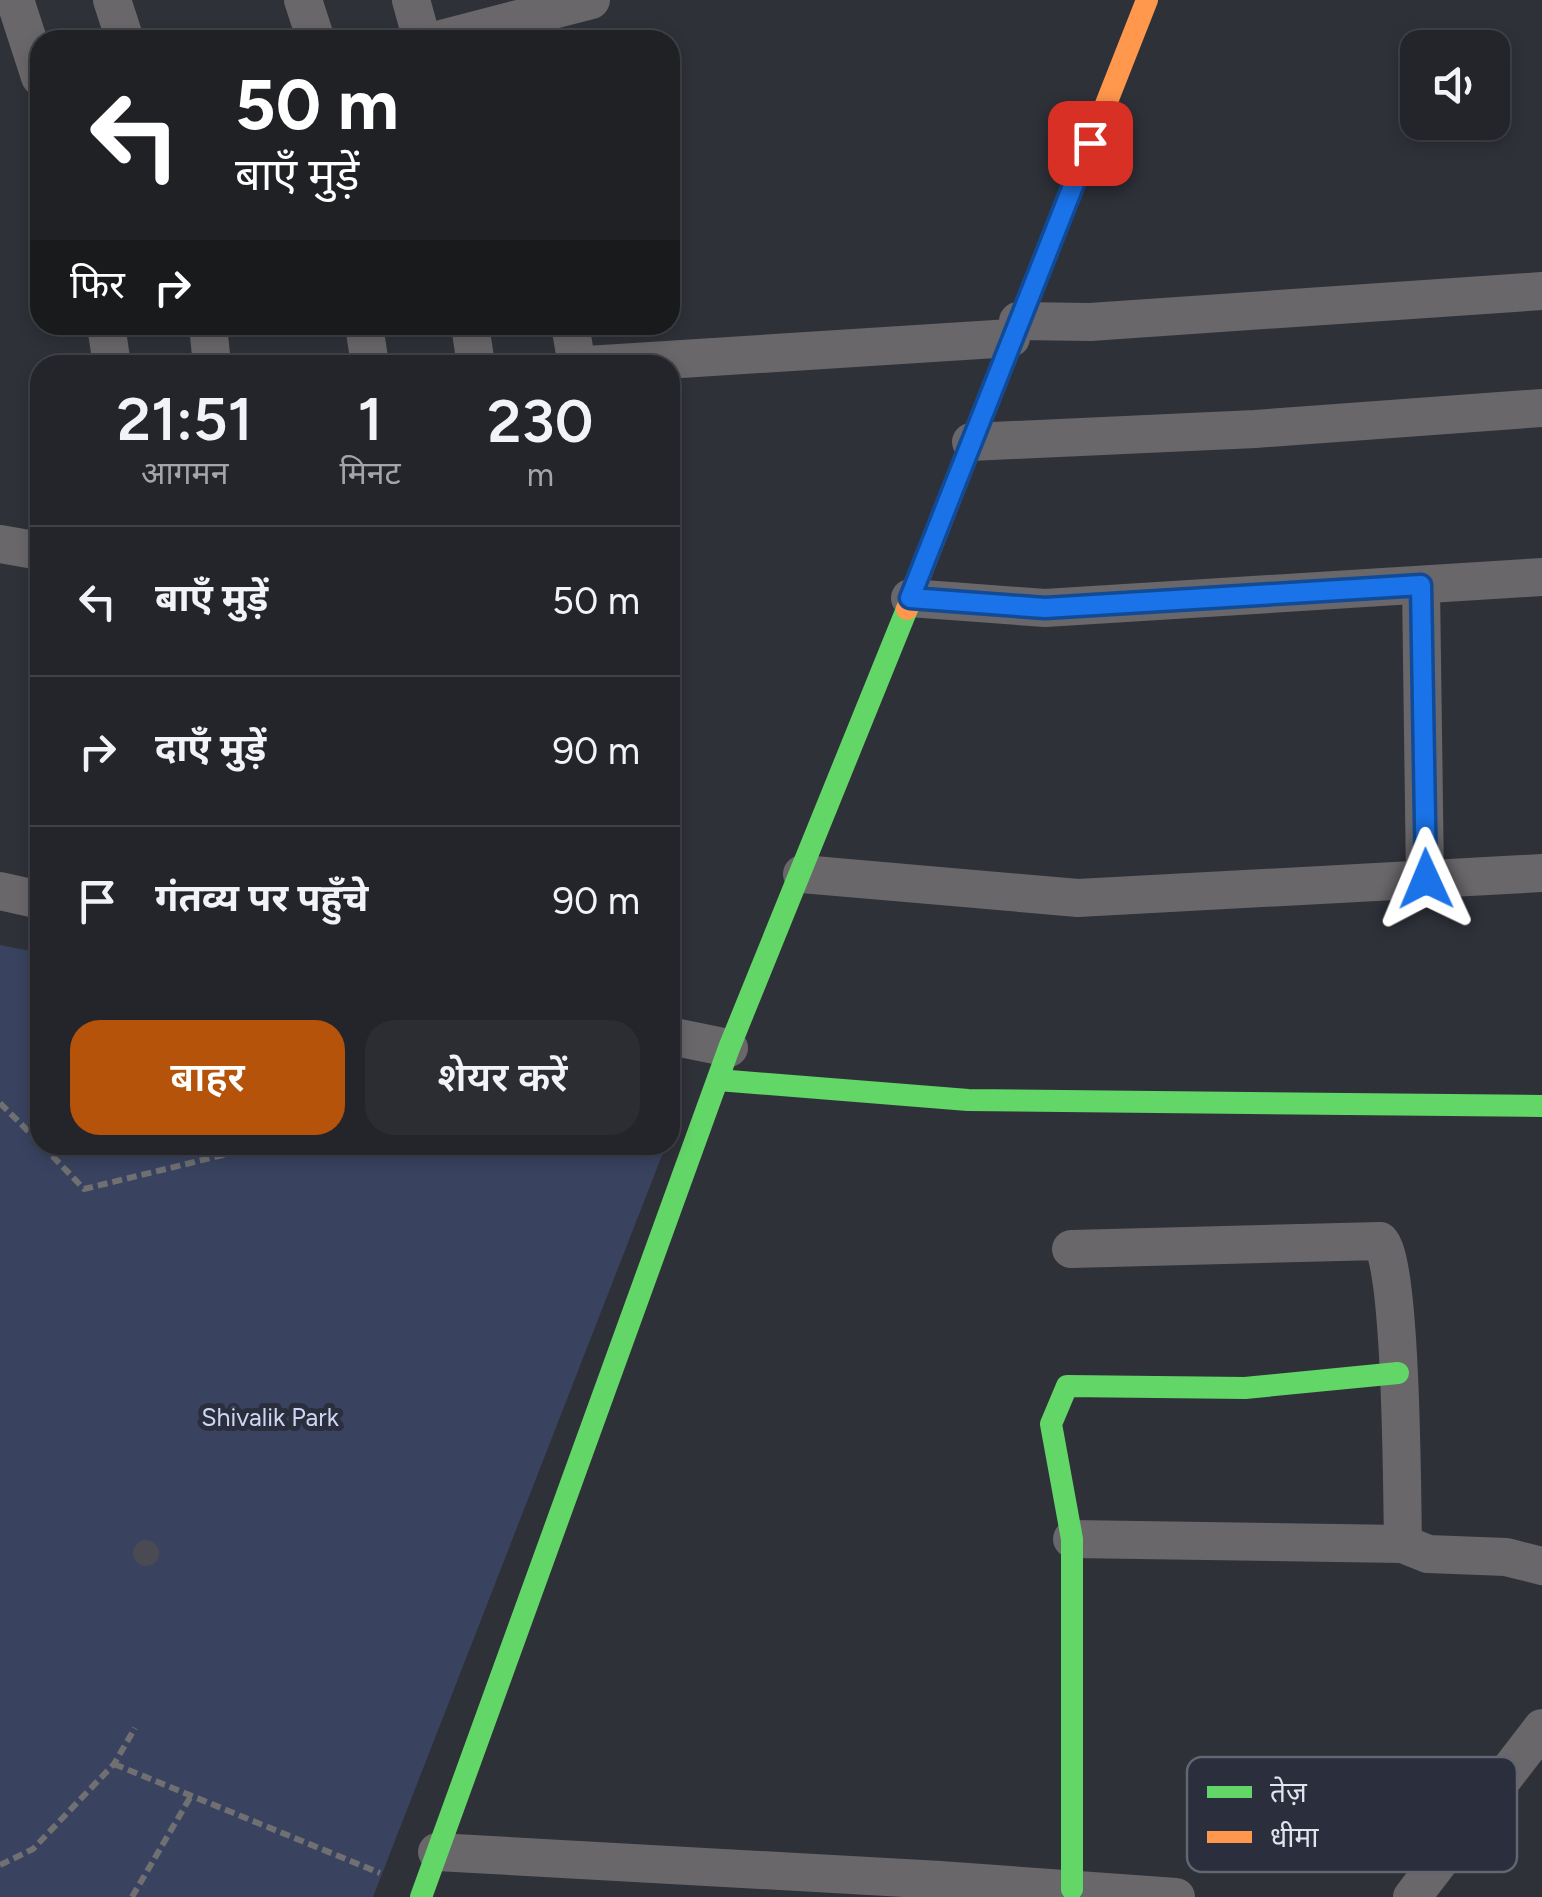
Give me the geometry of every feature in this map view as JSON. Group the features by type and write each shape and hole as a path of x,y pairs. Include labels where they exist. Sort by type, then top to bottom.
{"street":[{"path":"15,0 30,47"},
{"path":"112,0 122,30"},
{"path":"303,0 313,30"},
{"path":"411,0 419,30"},
{"path":"478,30 590,0"},
{"path":"421,1897 724,1064 1147,0"},
{"path":"680,357 1090,322 1542,291"},
{"path":"971,442 1542,408"},
{"path":"0,544 30,550"},
{"path":"910,598 1045,608 1542,577"},
{"path":"1421,585 1426,879"},
{"path":"802,874 1078,898 1542,873"},
{"path":"0,891 30,898"},
{"path":"680,1041 724,1064 968,1100 1542,1106"},
{"path":"1071,1249 1380,1240 1386,1247 1391,1270 1403,1544"},
{"path":"1072,1889 1072,1539 1051,1424 1068,1386 1245,1388 1398,1372"},
{"path":"1072,1539 1403,1544 1428,1554 1506,1556 1542,1566"},
{"path":"1517,1760 1542,1728"},
{"path":"438,1852 1176,1897"},
{"path":"1412,1897 1431,1872"}],"path":[{"path":"0,1103 30,1133"},
{"path":"52,1155 84,1189 223,1155"},
{"path":"0,1865 33,1848 114,1764 135,1728"},
{"path":"114,1764 382,1874"},
{"path":"132,1897 191,1796"}],"green space":[{"name":"Shivalik Park","path":"0,945 30,951 30,1155 662,1155 373,1897 0,1897"}],"building":[{"path":"146,1540 155,1544 159,1553 155,1562 146,1566 137,1562 133,1553 137,1544"}],"traffic: fast":[{"path":"421,1897 729,1048 907,609"},
{"path":"718,1080 968,1100 1542,1106"},
{"path":"1072,1889 1072,1539 1051,1424 1067,1386 1245,1388 1398,1373"}],"traffic: slow":[{"path":"907,609 1147,0"}],"route":[{"path":"1090,143 910,598 1045,608 1421,585 1426,879"}]}
